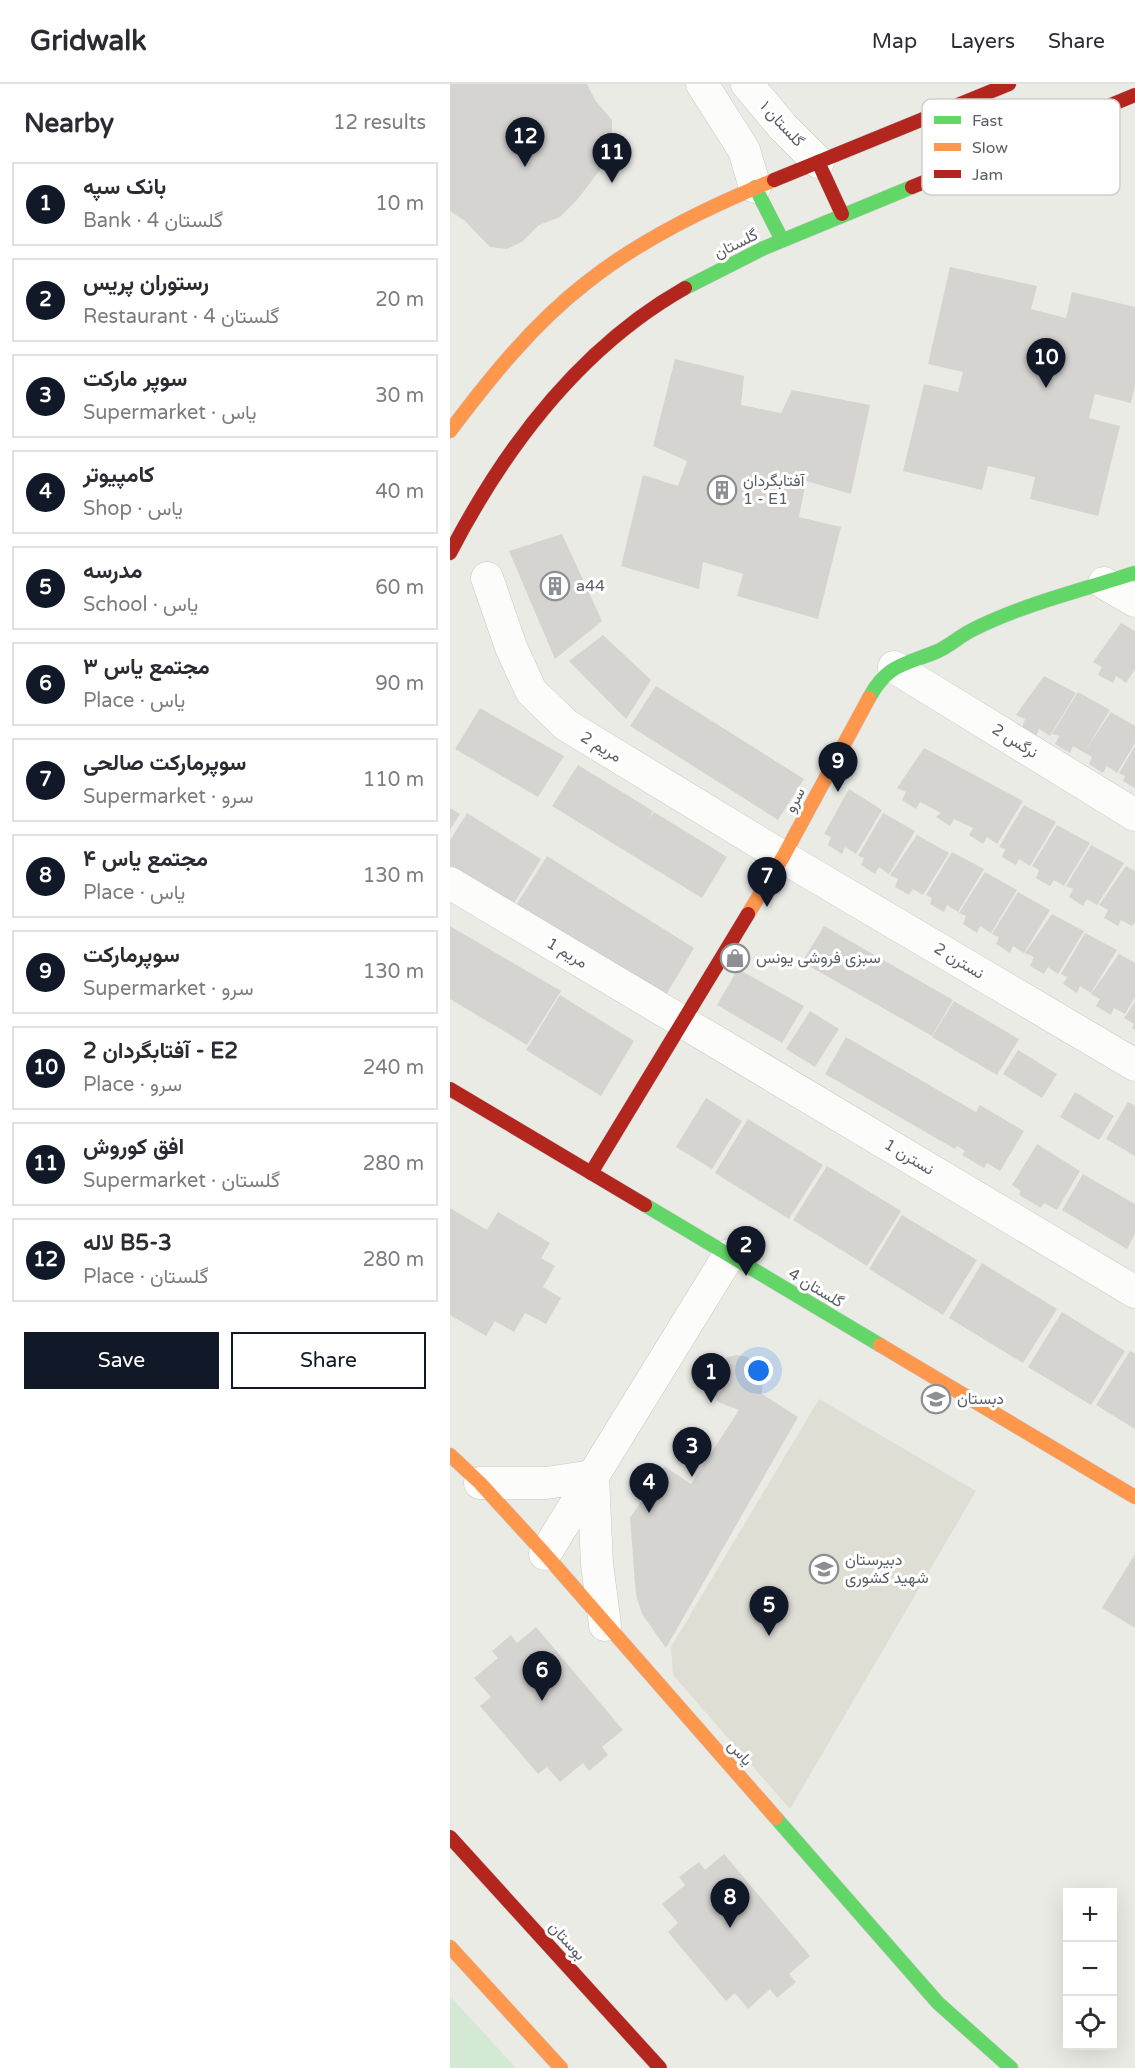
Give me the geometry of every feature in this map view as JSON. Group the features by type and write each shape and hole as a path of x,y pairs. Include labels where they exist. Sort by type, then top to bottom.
{"street":[{"path":"702,84 744,150 755,187 782,240"},
{"name":"گلستان ۱","path":"747,84 783,127 818,162"},
{"path":"972,99 1009,84"},
{"name":"گلستان","path":"1120,101 1135,95"},
{"path":"450,431 492,376 585,283 635,248 755,187 922,120"},
{"path":"818,162 842,214"},
{"name":"گلستان","path":"450,553 455,532 514,444 560,390 623,328 681,291 782,240 922,182"},
{"name":"سرو","path":"591,1173 783,857 875,687 894,667 940,650 990,622 1135,573"},
{"name":"مریم 2","path":"487,578 511,647 531,691 566,725 783,857"},
{"path":"1104,583 1135,601"},
{"name":"نرگس 2","path":"894,667 1135,815"},
{"name":"نسترن 2","path":"783,857 1135,1065"},
{"name":"مریم 1","path":"450,883 683,1022"},
{"name":"نسترن 1","path":"683,1022 1135,1292"},
{"name":"گلستان 4","path":"450,1089 1135,1497"},
{"path":"545,1554 729,1255"},
{"name":"یاس","path":"450,1455 480,1483 545,1554 938,2003 1011,2068"},
{"path":"480,1483 546,1483 593,1476"},
{"path":"593,1476 597,1564 606,1625"},
{"name":"بوستان","path":"450,1837 660,2068"},
{"path":"450,1947 561,2068"}],"shaded area":[{"name":"دبیرستان شهید کشوری","path":"819,1399 976,1491 790,1809 673,1675 671,1647"}],"green space":[{"path":"450,1996 516,2068 450,2068"}],"building":[{"path":"450,84 587,84 595,100 612,120 612,154 577,200 560,217 539,225 522,242 507,249 490,247 465,221 450,211"},
{"path":"950,267 1037,286 1031,309 1066,318 1072,292 1135,307 1135,385 1131,403 1095,394 1089,418 1120,426 1098,516 1030,499 1035,477 988,466 982,490 903,471 924,384 958,392 963,372 928,364"},
{"name":"آفتابگردان 1 - E1","path":"675,359 744,376 741,405 781,413 792,390 870,405 851,494 806,481 799,517 841,527 818,619 737,596 743,574 703,562 699,589 621,566 643,475 678,486 687,461 653,446"},
{"name":"a44","path":"562,534 602,621 555,659 509,551"},
{"path":"1121,623 1135,631 1135,669 1126,683 1116,676 1113,683 1098,675 1102,667 1093,662"},
{"path":"603,635 651,680 626,719 569,661"},
{"path":"1044,676 1076,693 1050,736 1039,729 1036,736 1022,728 1025,719 1016,715"},
{"path":"656,686 804,779 778,820 630,726"},
{"path":"1078,692 1110,710 1085,751 1111,712 1135,726 1135,743 1117,773 1107,766 1103,773 1089,764 1092,757 1073,746 1070,753 1055,744 1059,736 1052,734"},
{"path":"480,708 564,756 538,797 455,749"},
{"path":"1135,746 1135,788 1123,781 1125,776 1119,773"},
{"path":"924,748 1023,801 997,844 987,837 983,844 969,835 973,828 954,819 950,826 936,817 941,813 920,802 916,809 902,800 906,792 897,788"},
{"path":"578,765 653,811 649,819 654,812 727,857 702,898 552,806"},
{"path":"849,789 882,810 856,854 845,847 842,854 828,845 831,837 824,834"},
{"path":"1024,805 1056,822 1030,866 1019,859 1016,865 1002,857 1005,849 999,847"},
{"path":"450,808 460,814 450,830"},
{"path":"467,813 541,859 508,913 450,878 450,840"},
{"path":"883,813 915,831 889,874 879,867 875,874 861,865 864,858 858,856"},
{"path":"1057,825 1090,843 1064,886 1054,880 1050,886 1036,878 1039,870 1032,866"},
{"path":"917,835 949,853 923,895 913,889 909,895 895,887 898,879 890,875"},
{"path":"1091,845 1124,863 1097,905 1087,899 1083,906 1069,897 1073,889 1066,886"},
{"path":"952,852 984,869 958,912 947,905 944,912 930,904 932,898 926,895"},
{"path":"547,856 694,948 661,1003 513,910"},
{"path":"1126,866 1135,871 1135,922 1132,926 1121,920 1118,926 1104,918 1108,910 1099,905"},
{"path":"985,872 1017,890 991,933 980,926 977,933 963,924 966,916 959,913"},
{"path":"1018,892 1050,910 1024,953 1013,946 1010,953 996,944 999,937 992,934"},
{"path":"1052,914 1084,931 1058,974 1048,967 1044,974 1030,966 1034,957 1025,953"},
{"path":"450,926 561,991 527,1045 450,999"},
{"path":"824,926 953,1000 932,1036 802,962"},
{"path":"1085,933 1117,950 1091,993 1080,986 1077,993 1063,984 1067,977 1061,974"},
{"path":"1119,954 1135,963 1135,997 1125,1014 1114,1008 1111,1015 1096,1006 1100,999 1091,994"},
{"path":"738,969 804,1006 782,1043 717,1005"},
{"path":"560,995 634,1041 601,1096 526,1050"},
{"path":"954,1001 1019,1039 997,1075 932,1037"},
{"path":"1135,1002 1135,1030 1132,1028 1134,1024 1124,1018"},
{"path":"810,1011 839,1029 815,1067 786,1049"},
{"path":"846,1037 976,1112 980,1105 1024,1131 1000,1171 987,1163 984,1168 962,1155 965,1151 957,1146 955,1149 825,1074"},
{"path":"1018,1050 1057,1074 1042,1098 1003,1074"},
{"path":"1075,1092 1114,1116 1099,1140 1060,1117"},
{"path":"706,1098 742,1121 712,1169 676,1147"},
{"path":"1128,1102 1135,1106 1135,1156 1106,1139"},
{"path":"748,1119 823,1165 789,1219 715,1173"},
{"path":"1037,1144 1080,1171 1057,1210 1044,1203 1041,1208 1019,1195 1021,1191 1012,1185"},
{"path":"827,1166 901,1211 867,1266 793,1220"},
{"path":"1083,1174 1135,1204 1135,1234 1127,1249 1062,1210"},
{"path":"450,1208 487,1230 498,1212 550,1243 541,1258 555,1266 543,1287 561,1298 546,1324 525,1313 514,1332 495,1321 486,1336 450,1315"},
{"path":"902,1215 977,1260 943,1315 869,1269"},
{"path":"982,1263 1057,1309 1023,1363 949,1318"},
{"path":"1062,1312 1125,1351 1091,1405 1028,1367"},
{"path":"1130,1351 1135,1354 1135,1429 1096,1405"},
{"path":"737,1355 747,1357 763,1372 762,1394 798,1417 666,1648 642,1614 636,1595 630,1518 664,1466 691,1484 739,1410 718,1402 710,1383 718,1363 727,1357"},
{"path":"1135,1554 1135,1628 1102,1608"},
{"path":"536,1627 623,1730 602,1747 608,1755 589,1771 583,1763 560,1782 547,1767 538,1774 480,1706 491,1697 474,1678 498,1658 492,1651 511,1635 517,1643"},
{"path":"724,1854 810,1956 789,1974 796,1982 777,1998 770,1989 748,2009 735,1993 726,2001 668,1932 678,1923 662,1904 685,1885 679,1877 699,1862 705,1870"}],"traffic: fast":[{"path":"755,187 782,240"},
{"path":"685,288 764,248 912,187"},
{"path":"869,698 890,671 938,651 993,620 1135,573"},
{"path":"645,1205 880,1345"},
{"path":"776,1818 938,2003 1011,2068"}],"traffic: slow":[{"path":"450,431 530,334 586,283 629,252 676,225 774,180"},
{"path":"748,914 783,857 869,698"},
{"path":"880,1345 1135,1497"},
{"path":"450,1455 480,1483 545,1554 776,1818"},
{"path":"450,1947 561,2068"}],"traffic: jam":[{"path":"972,99 1009,84"},
{"path":"1120,101 1135,95"},
{"path":"774,180 922,120"},
{"path":"818,162 842,214"},
{"path":"912,187 922,183"},
{"path":"450,553 495,475 548,403 611,340 647,312 685,288"},
{"path":"591,1173 748,914"},
{"path":"450,1089 645,1205"},
{"path":"450,1837 660,2068"}],"place":[{"name":"لاله B5-3","path":"525,167"},
{"name":"افق کوروش","path":"612,183"},
{"name":"آفتابگردان 2 - E2","path":"1046,388"},
{"name":"آفتابگردان 1 - E1","path":"722,490"},
{"name":"a44","path":"555,586"},
{"name":"سوپرمارکت","path":"838,792"},
{"name":"سوپرمارکت صالحی","path":"767,907"},
{"name":"سبزی فروشی یونس","path":"735,958"},
{"name":"رستوران پریس","path":"746,1276"},
{"name":"دبستان","path":"936,1399"},
{"name":"بانک سپه","path":"711,1403"},
{"name":"سوپر مارکت","path":"692,1477"},
{"name":"کامپیوتر","path":"649,1513"},
{"name":"دبیرستان شهید کشوری","path":"824,1569"},
{"name":"مدرسه","path":"769,1636"},
{"name":"مجتمع یاس ۳","path":"542,1701"},
{"name":"مجتمع یاس ۴","path":"730,1928"}]}
